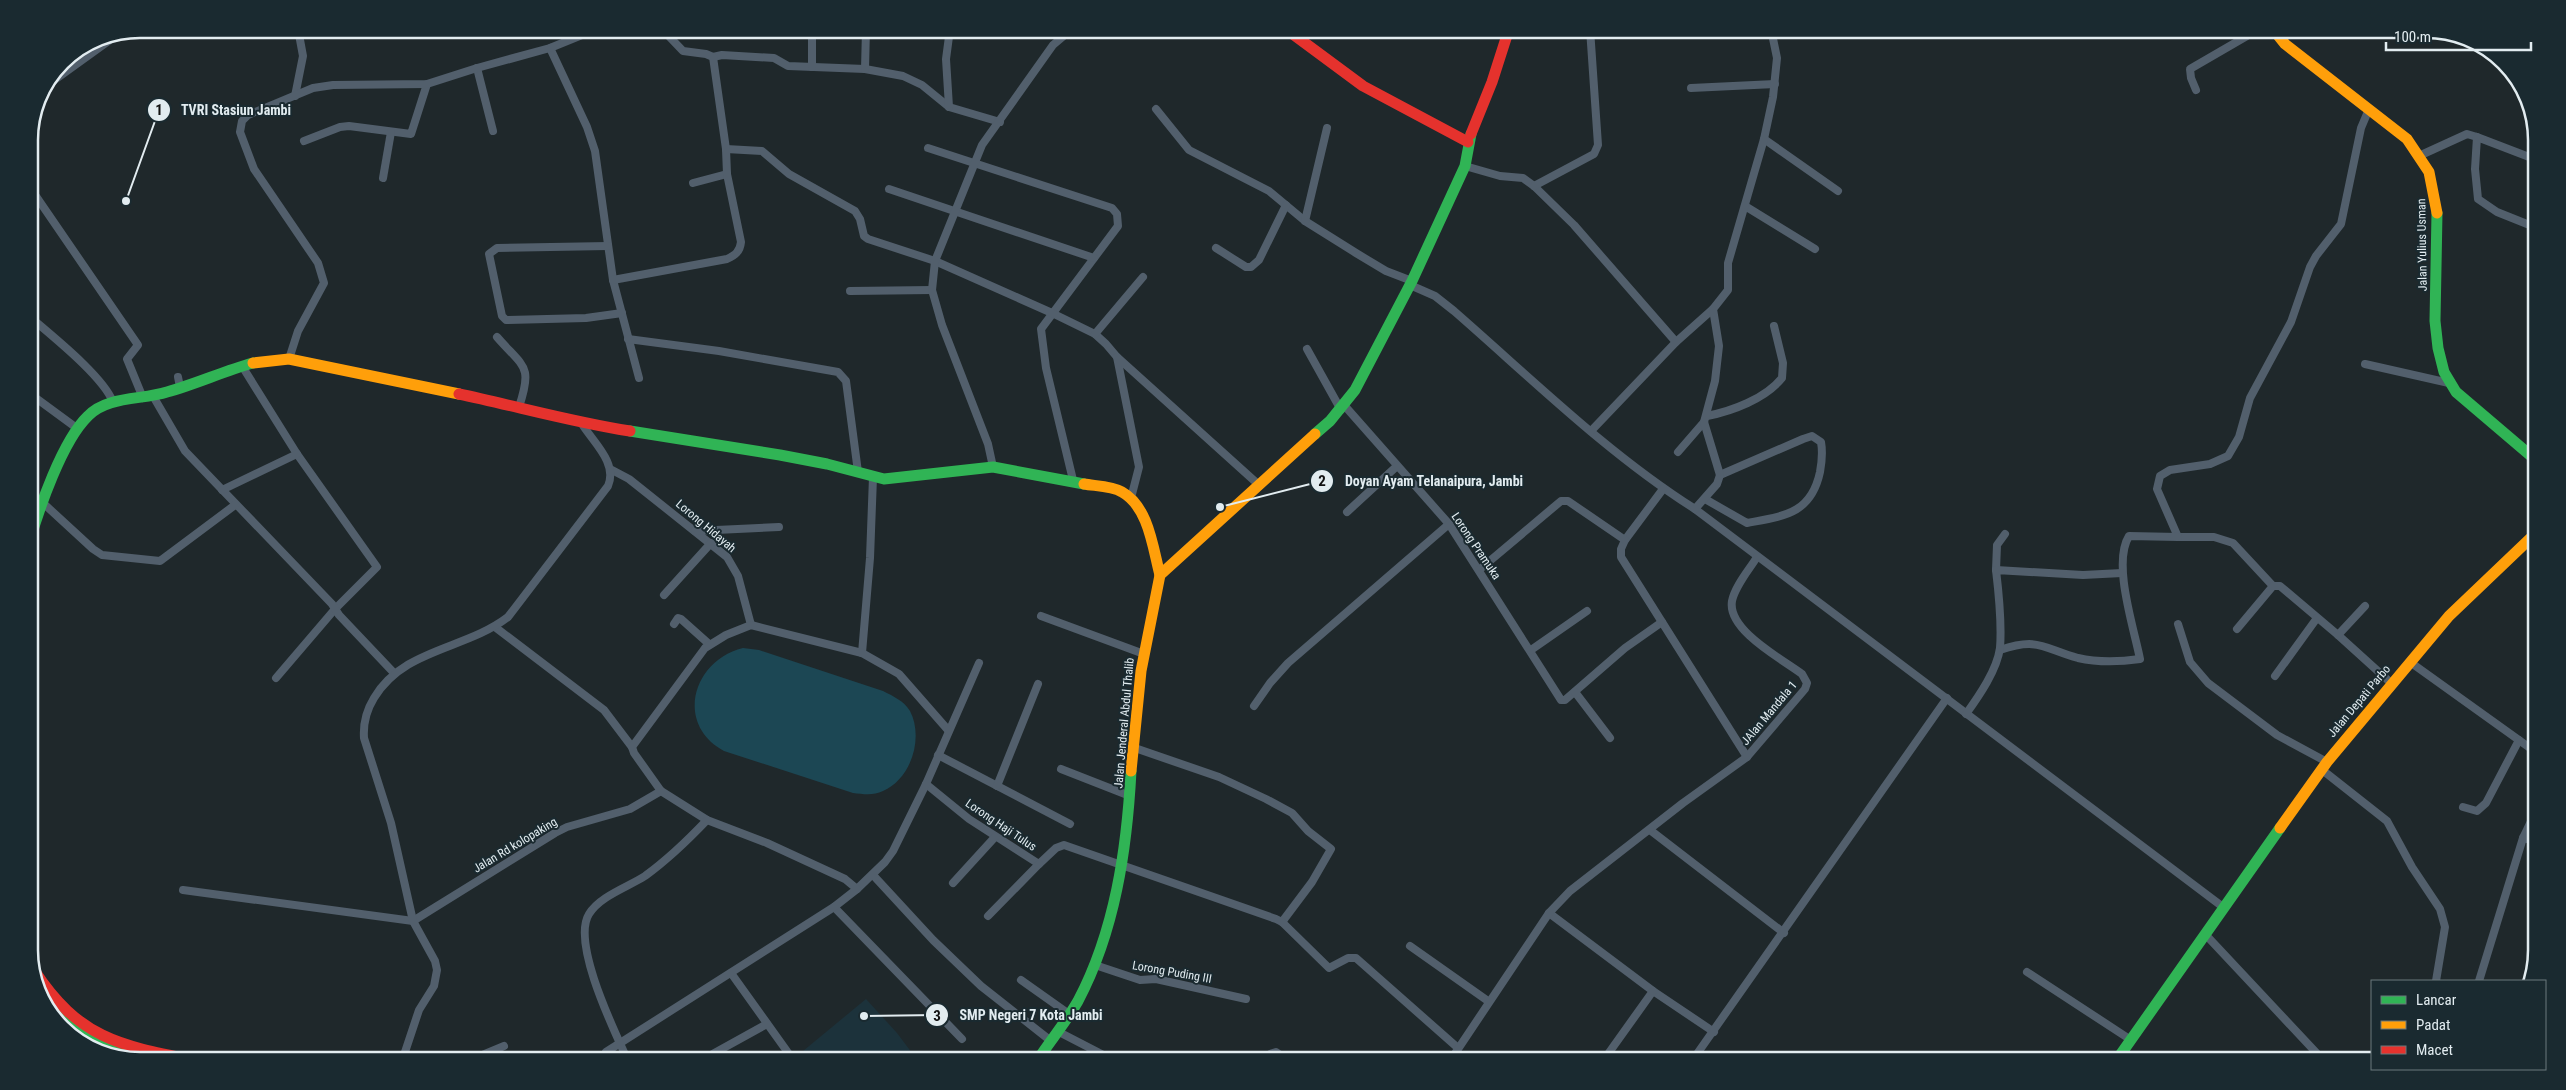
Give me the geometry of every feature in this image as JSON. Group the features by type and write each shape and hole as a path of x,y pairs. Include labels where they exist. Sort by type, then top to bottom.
{"street":[{"path":"295,96 303,56 300,38"},
{"path":"289,359 298,331 322,290 323,275 318,263 264,186 240,132 242,121 248,115 313,88 333,85 427,84 550,48 575,38"},
{"path":"671,38 683,51 706,54 713,57 722,55 774,58 788,66 865,69 903,76 922,85 949,107 1000,122"},
{"path":"812,38 812,67"},
{"path":"865,69 866,38"},
{"path":"949,38 946,59 949,107"},
{"path":"993,466 988,444 942,325 932,290 935,261 982,145 1053,45 1061,38"},
{"path":"1298,38 1362,86 1468,142"},
{"path":"38,518 78,428 87,416 113,402 148,397 179,382 272,358 289,359 519,407 582,424 780,455 884,479 993,466 1073,480 1121,491 1131,498 1140,509 1160,575 1342,408 1355,390 1411,283 1465,166 1468,142 1492,82 1506,38"},
{"path":"1534,186 1594,154 1598,145 1591,38"},
{"path":"1591,431 1676,342 1713,309 1728,290 1728,263 1764,139 1775,84 1777,58 1773,38"},
{"path":"2196,90 2190,78 2190,69 2243,38"},
{"name":"Jalan Yulius Usman","path":"2280,38 2285,44 2407,139 2421,155 2434,194 2437,332 2440,355 2449,383 2489,421 2528,454"},
{"path":"57,78 106,43"},
{"path":"550,48 587,127 595,151 613,280 639,378"},
{"path":"613,280 727,259 736,254 741,242 727,174 726,149 713,57"},
{"path":"477,68 493,131"},
{"path":"304,141 340,127 408,135 412,132 427,84"},
{"path":"1691,88 1775,84"},
{"path":"2178,537 2157,489 2160,476 2170,470 2210,464 2228,456 2239,437 2250,398 2291,322 2310,268 2342,224 2362,128 2369,109"},
{"path":"1156,110 1189,150 1270,191 1305,221 1386,272 1435,296 1591,431 1663,489 1695,509 2223,907"},
{"path":"1305,221 1327,128"},
{"path":"383,178 391,132"},
{"path":"2421,155 2467,134 2528,157"},
{"path":"2477,137 2475,169 2478,198 2497,212 2528,224"},
{"path":"1764,139 1838,191"},
{"path":"928,148 1115,209 1118,226 1041,329 1046,368 1073,480"},
{"path":"726,149 762,151 789,174 855,211 860,219 864,236 868,239 935,261 1095,334 1117,357 1260,485"},
{"path":"1465,166 1500,176 1523,178 1534,186 1574,224 1676,342"},
{"path":"693,182 727,174"},
{"path":"889,189 1094,258"},
{"path":"38,199 138,345 126,359 148,397 185,451 235,505 251,518 394,673"},
{"path":"1216,248 1246,267 1251,267 1259,260 1286,205"},
{"path":"1745,206 1815,249"},
{"path":"608,246 531,245 497,248 489,254 502,316 506,320 556,320 622,313"},
{"path":"1095,334 1142,277"},
{"path":"850,291 932,290"},
{"path":"1678,452 1705,419 1715,381 1719,346 1713,309"},
{"path":"38,324 88,370 113,402"},
{"path":"1705,419 1733,409 1764,394 1782,378 1783,363 1774,326"},
{"path":"497,337 522,365 527,374 528,382 519,407"},
{"path":"628,339 719,351 838,372 846,381 858,472"},
{"name":"Lorong Pramuka","path":"1307,349 1342,408 1449,524 1561,700 1565,700 1575,692"},
{"path":"1117,357 1140,468 1131,498"},
{"path":"2365,364 2449,383"},
{"path":"242,366 297,454 377,567 335,609 276,678"},
{"path":"38,399 78,428"},
{"path":"1695,509 1717,484 1720,475 1705,419"},
{"path":"405,1052 419,1010 434,986 437,970 436,961 413,921 391,823 364,738 363,725 369,706 383,682 394,673 405,665 495,627 508,617 608,486 612,470 582,424"},
{"path":"1705,499 1747,523 1771,519 1804,506 1817,487 1823,454 1821,442 1812,436 1720,475"},
{"path":"222,490 297,454"},
{"path":"1346,512 1397,466"},
{"name":"Lorong Hidayah","path":"612,470 629,479 696,531 734,566 751,625"},
{"path":"862,653 870,558 873,477"},
{"path":"1663,489 1625,540 1621,549 1624,564 1747,757"},
{"path":"1479,570 1561,501 1568,501 1625,540"},
{"path":"43,503 102,555 160,560 235,505"},
{"path":"1254,706 1288,663 1449,524"},
{"path":"696,531 779,527"},
{"path":"1966,714 1983,691 2000,650 2000,601 1996,570 1997,545 2005,534"},
{"path":"2000,650 2028,643 2046,645 2087,660 2117,663 2140,659 2122,573 2126,541 2129,536 2214,537 2233,544 2273,586 2280,586 2287,591 2392,683"},
{"name":"Jalan Depati Parbo","path":"2122,1052 2324,765 2449,616 2528,541"},
{"path":"664,595 711,543"},
{"name":"JAlan Mandala 1","path":"1456,1052 1488,1001 1549,913 1570,891 1683,803 1747,757 1808,683 1802,674 1740,627 1732,612 1732,601 1735,592 1758,557"},
{"path":"1996,570 2082,575 2122,573"},
{"name":"Jalan Jenderal Abdul Thalib","path":"1042,1052 1069,1014 1095,965 1113,905 1128,830 1132,747 1144,654 1160,575"},
{"path":"2237,630 2273,586"},
{"path":"2338,635 2365,606"},
{"path":"1530,650 1587,611"},
{"path":"1041,616 1144,654"},
{"path":"674,624 678,618 681,619 709,644"},
{"path":"2275,676 2317,618"},
{"path":"1610,738 1575,692 1625,648 1662,622"},
{"path":"2178,624 2190,662 2208,683 2277,735 2324,765 2387,821 2412,867 2440,909 2445,927 2436,980"},
{"path":"632,747 709,644 751,625 862,653 899,674 948,730"},
{"path":"495,627 559,677 599,705 613,720 662,792 707,820 767,843 845,879 857,889"},
{"path":"2410,662 2528,746"},
{"path":"606,1052 834,907 873,875 893,851 926,784 948,730 979,663"},
{"path":"997,786 1038,684"},
{"path":"1699,1052 1947,698"},
{"path":"2462,807 2477,811 2486,804 2519,740"},
{"path":"1132,747 1219,778 1266,799 1292,813 1308,831 1331,849 1312,882 1282,922"},
{"path":"938,755 1070,824"},
{"path":"1061,769 1130,796"},
{"name":"Lorong Haji Tulus","path":"926,784 995,837 1039,864 1056,848 1064,846 1122,867"},
{"name":"Jalan Rd kolopaking","path":"413,921 555,833 568,827 630,809 662,792"},
{"path":"624,1052 600,1000 588,955 585,923 589,913 598,905 646,875 707,820"},
{"path":"2479,980 2523,838 2528,828"},
{"path":"1650,830 1784,933"},
{"path":"953,883 995,837"},
{"path":"2523,838 2528,839"},
{"path":"988,916 1039,864"},
{"path":"1122,867 1282,922 1324,966 1334,967 1352,957 1363,963 1415,1013 1458,1048"},
{"path":"873,875 933,940 981,986 1054,1036 1093,1052"},
{"path":"183,890 413,921"},
{"path":"834,907 962,1039"},
{"path":"1549,913 1653,991 1714,1032"},
{"path":"2205,934 2316,1052"},
{"path":"1410,946 1488,1001"},
{"name":"Lorong Puding III","path":"1095,965 1140,980 1156,979 1246,999"},
{"path":"2027,972 2131,1040"},
{"path":"731,973 787,1052"},
{"path":"1021,980 1069,1014"},
{"path":"42,981 64,1010 94,1032 157,1052"},
{"path":"1609,1052 1653,991"},
{"path":"63,1018 72,1027"},
{"path":"716,1052 767,1024"},
{"path":"73,1028 103,1046"},
{"path":"490,1052 504,1046"}],"shaded area":[{"path":"743,648 759,650 883,691 908,707 916,733 915,745 908,768 893,785 879,793 853,793 724,751 708,739 699,725 695,710 696,694 702,679 712,665 726,655"},
{"path":"866,999 911,1052 802,1052"}],"traffic: fast":[{"path":"1315,434 1330,421 1355,390 1412,281 1465,166 1471,134"},
{"path":"2437,213 2435,321 2438,348 2444,372 2456,392 2528,453"},
{"path":"38,515 52,476 69,442 78,427 96,410 125,399 157,395 253,363"},
{"path":"630,431 780,455 827,464 884,479 993,467 1084,484"},
{"path":"1043,1052 1078,1001 1091,974 1110,918 1122,860 1131,771"},
{"path":"2122,1052 2280,828"},
{"path":"61,1015 97,1039 128,1052"}],"traffic: slow":[{"path":"2280,38 2285,44 2407,139 2429,172 2437,213"},
{"path":"253,363 289,359 459,394"},
{"path":"1131,771 1141,671 1160,575 1315,434"},
{"path":"1084,484 1113,488 1131,499 1144,518 1160,575"},
{"path":"2280,828 2327,762 2449,616 2528,541"}],"traffic: jam":[{"path":"1298,38 1363,86 1468,142"},
{"path":"1471,134 1492,82 1506,38"},
{"path":"459,394 565,419 630,431"},
{"path":"42,981 68,1012 86,1026 104,1036 125,1044 156,1052"}],"place":[{"name":"TVRI Stasiun Jambi","path":"126,201"},
{"name":"Doyan Ayam Telanaipura, Jambi","path":"1220,507"},
{"name":"SMP Negeri 7 Kota Jambi","path":"864,1016"}]}
